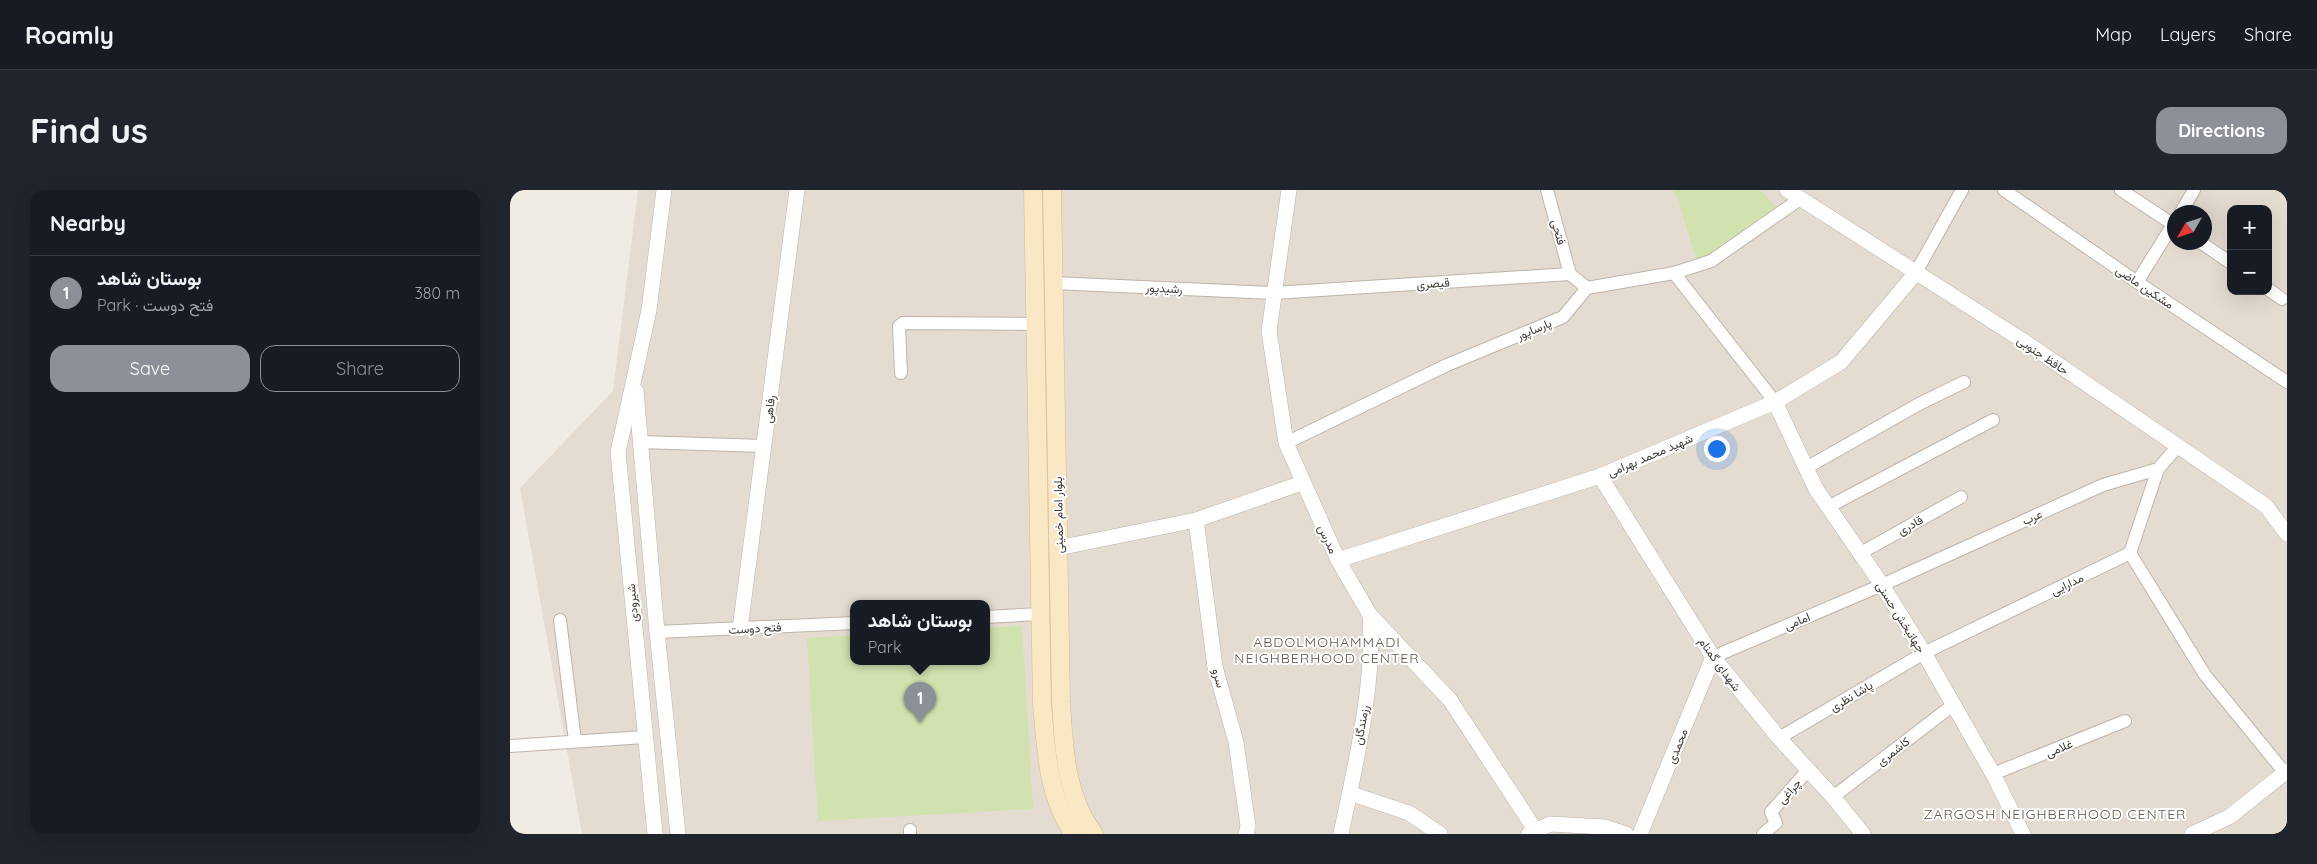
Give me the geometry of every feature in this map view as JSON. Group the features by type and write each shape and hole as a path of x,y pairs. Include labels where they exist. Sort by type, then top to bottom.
{"main road":[{"name":"بلوار امام خمینی","path":"1032,190 1042,703 1047,764 1065,821 1074,834"},
{"name":"بلوار امام خمینی","path":"1052,190 1058,548 1064,760 1080,812 1094,834"}],"street":[{"name":"شیرودی","path":"655,834 644,737 618,452 649,310 664,190"},
{"name":"رفاهی","path":"740,628 798,190"},
{"name":"مدرس","path":"1289,190 1269,331 1286,443 1302,483 1338,560 1370,615 1450,700 1532,832"},
{"name":"فتحی","path":"1547,190 1570,274"},
{"name":"حافظ جنوبی","path":"1786,190 1915,274 2022,340 2266,506 2287,534"},
{"path":"1915,274 1962,190"},
{"name":"مشکین ماضی","path":"2004,190 2287,382"},
{"path":"2121,190 2167,220"},
{"path":"2185,205 2194,190"},
{"path":"1570,274 1587,288 1674,273 1711,261 1800,200"},
{"path":"2137,282 2167,235"},
{"path":"2211,250 2227,261"},
{"path":"1674,273 1775,402"},
{"name":"قیصری","path":"1274,293 1570,274"},
{"name":"شهید محمد بهرامی","path":"1338,560 1600,476 1775,402 1841,362 1915,274"},
{"name":"رشیدپور","path":"1054,283 1274,293"},
{"name":"پارساپور","path":"1286,443 1447,365 1563,316 1587,288"},
{"path":"2272,292 2282,298"},
{"path":"901,373 899,326 903,322 1035,324"},
{"name":"شیرودی","path":"635,374 657,632 678,834"},
{"path":"1806,468 1920,404 1964,382"},
{"name":"جهانبخش حسنی","path":"1775,402 1806,468 1828,507 1882,585 1924,653 1993,774 2023,834"},
{"path":"1828,507 1993,420"},
{"path":"640,442 764,446"},
{"path":"2178,446 2158,469 2130,553 2205,675 2286,772 2229,817 2192,834"},
{"name":"عرب","path":"1882,585 2103,485 2158,469"},
{"name":"شهدای گمنام","path":"1600,476 1713,657 1779,738 1833,797 1858,833"},
{"path":"1058,548 1196,520 1302,483"},
{"name":"قادری","path":"1859,554 1961,496"},
{"name":"سرو","path":"1196,520 1215,667 1236,742 1248,826 1246,834"},
{"name":"مدارایی","path":"1924,653 2130,553"},
{"name":"امامی","path":"1713,657 1882,585"},
{"path":"990,617 1040,614"},
{"name":"رزمندگان","path":"1341,834 1350,793 1367,689 1372,641 1370,615"},
{"path":"560,620 575,741"},
{"name":"فتح دوست","path":"657,632 850,623"},
{"name":"پاشا نظری","path":"1779,738 1924,653"},
{"name":"محمدی","path":"1640,834 1713,657"},
{"name":"کاشمری","path":"1833,797 1953,705"},
{"name":"غلامی","path":"1993,774 2125,721"},
{"path":"510,746 644,737"},
{"name":"چراغی","path":"1763,834 1776,823 1771,812 1808,770"},
{"path":"1350,793 1408,813 1440,834"},
{"path":"652,802 674,799"},
{"path":"1532,832 1550,824 1605,826 1626,834"}],"shaded area":[{"path":"638,190 2287,190 2287,834 582,834 520,488 613,391"}],"green space":[{"path":"1673,190 1760,190 1785,216 1697,263 1678,199"},
{"path":"1022,626 1033,809 818,821 807,638 850,635 850,665 990,665 990,628"}],"place":[{"name":"بوستان شاهد","path":"920,723"}],"district":[{"name":"ABDOLMOHAMMADI NEIGHBERHOOD CENTER","path":"1327,650"},
{"name":"ZARGOSH NEIGHBERHOOD CENTER","path":"2055,814"}]}
